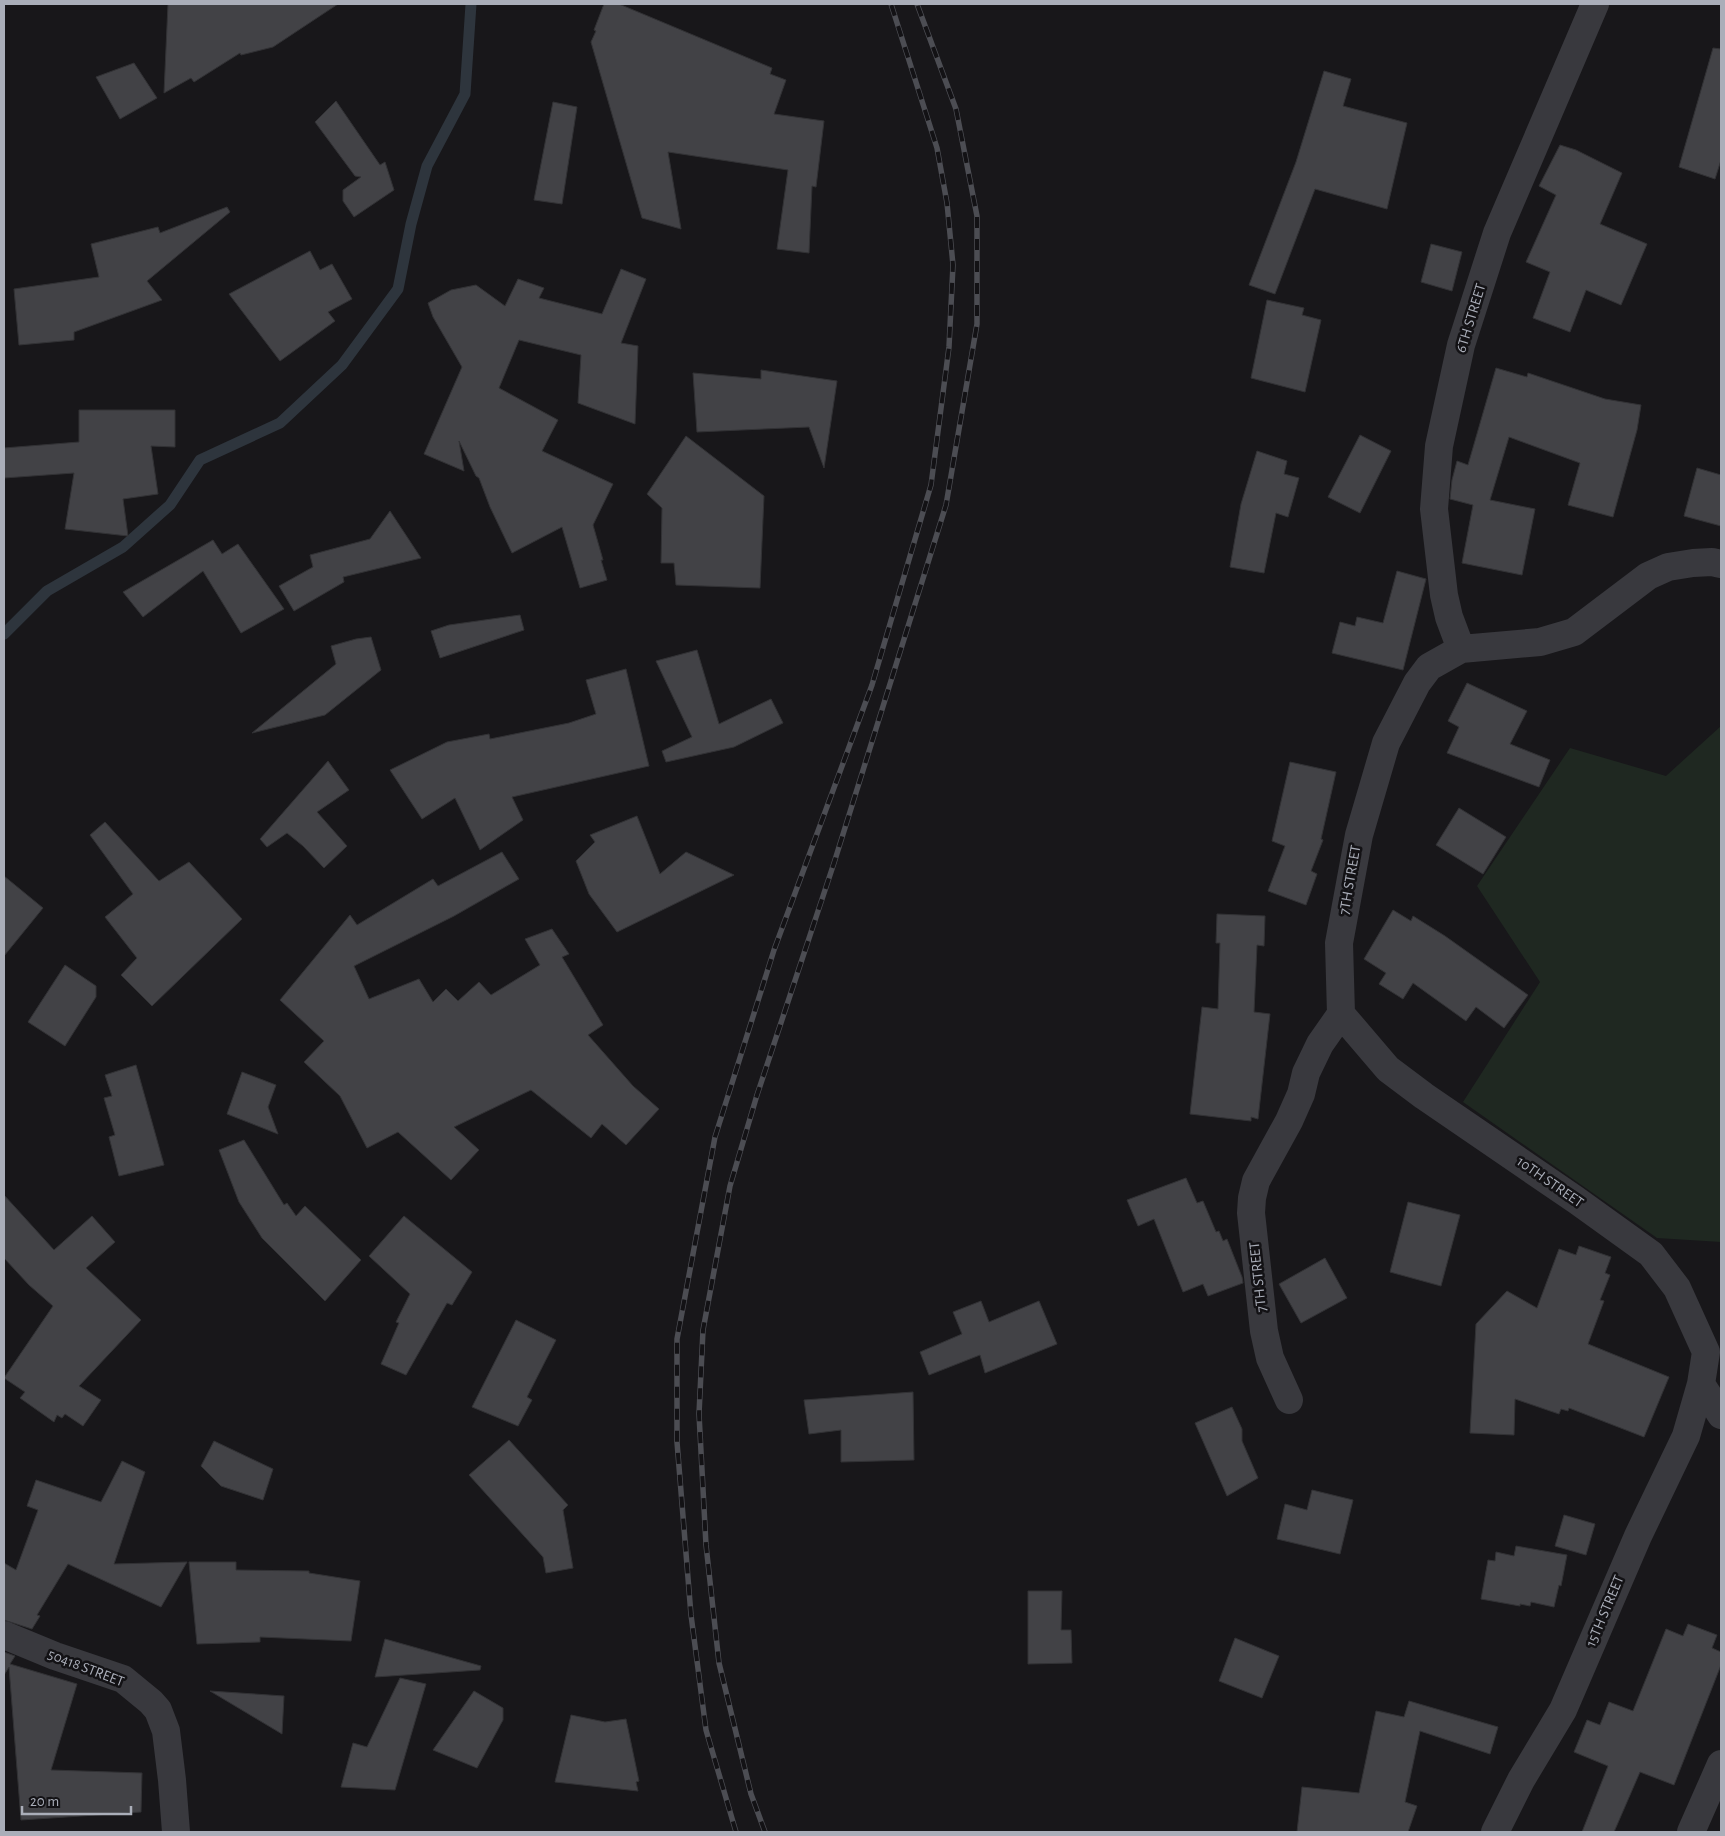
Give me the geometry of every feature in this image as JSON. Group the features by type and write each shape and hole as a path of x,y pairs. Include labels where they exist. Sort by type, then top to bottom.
{"street":[{"name":"6TH STREET","path":"1462,649 1449,616 1444,595 1436,528 1434,509 1439,446 1461,346 1497,233 1595,4"},
{"name":"7TH STREET","path":"1289,1400 1270,1358 1264,1331 1251,1213 1252,1198 1256,1181 1289,1121 1301,1094 1306,1073 1316,1051 1341,1014 1339,943 1359,835 1386,743 1417,683 1429,667 1462,649 1540,642 1574,632 1648,576 1668,567 1693,563 1712,562 1721,564"},
{"name":"10TH STREET","path":"1341,1014 1388,1069 1651,1254 1677,1288 1706,1352 1701,1384"},
{"path":"1701,1384 1721,1415"},
{"name":"15TH STREET","path":"1495,1832 1521,1780 1563,1710 1638,1536 1686,1436 1701,1384"},
{"name":"50418 STREET","path":"4,1635 55,1656 124,1679 158,1710 166,1731 176,1832"},
{"path":"1691,1832 1721,1764"}],"shaded area":[{"path":"1721,726 1721,1242 1657,1238 1463,1102 1540,982 1477,886 1570,748 1666,776"}],"building":[{"path":"168,4 338,4 273,47 241,55 240,53 194,82 191,78 164,93"},
{"path":"604,4 619,4 772,68 770,74 786,80 774,114 824,121 816,187 812,186 809,253 777,249 788,170 668,152 681,229 642,218 591,42"},
{"path":"1713,48 1721,49 1721,160 1715,179 1679,167"},
{"path":"134,63 157,98 120,119 96,77"},
{"path":"1324,71 1351,79 1343,106 1407,123 1387,209 1315,189 1275,294 1249,285 1296,162"},
{"path":"336,101 380,165 385,162 394,190 354,217 343,201 343,190 361,177 355,176 315,122"},
{"path":"553,102 577,107 562,204 534,200"},
{"path":"1560,145 1576,150 1622,173 1600,224 1647,244 1621,305 1586,290 1570,332 1533,318 1550,272 1526,262 1556,195 1539,186"},
{"path":"227,207 230,212 147,281 162,300 74,332 74,340 19,345 14,289 99,277 91,244 158,227 160,233"},
{"path":"1431,244 1462,252 1452,291 1421,282"},
{"path":"310,251 320,270 332,264 352,299 328,312 335,321 280,361 229,294"},
{"path":"621,269 646,279 621,343 638,346 635,424 578,403 581,355 519,340 499,388 558,420 542,451 613,484 593,525 607,580 580,588 562,527 512,553 490,507 479,478 476,476 459,441 464,471 424,454 462,367 433,317 428,303 451,290 476,285 505,306 518,279 544,288 539,298 602,314"},
{"path":"1267,300 1304,308 1302,315 1321,320 1305,392 1251,378"},
{"path":"1496,368 1527,377 1528,373 1605,399 1641,405 1637,430 1613,517 1568,505 1580,463 1509,437 1490,500 1535,509 1522,575 1462,563 1473,505 1450,499 1457,461 1468,465"},
{"path":"761,370 837,381 824,468 809,427 697,432 693,373 761,379"},
{"path":"79,410 175,410 175,447 151,446 158,494 123,499 128,536 65,529 74,473 4,478 4,448 79,442"},
{"path":"1360,435 1391,451 1360,513 1328,497"},
{"path":"686,436 764,496 760,588 676,585 674,563 661,563 662,508 647,494"},
{"path":"1257,451 1287,461 1284,474 1299,478 1288,517 1276,513 1264,573 1230,567 1241,504"},
{"path":"1697,468 1721,475 1721,526 1684,516"},
{"path":"390,511 421,558 343,577 344,582 294,611 279,586 313,567 310,555 370,539"},
{"path":"213,540 222,554 238,544 284,609 241,633 203,571 143,617 123,592"},
{"path":"1397,571 1426,579 1403,670 1332,653 1340,622 1355,626 1357,617 1383,623"},
{"path":"520,615 524,630 440,658 431,631 449,625"},
{"path":"371,637 381,670 325,715 252,733 336,664 331,646"},
{"path":"697,650 719,724 771,699 783,723 734,747 666,762 662,751 692,737 656,661"},
{"path":"626,669 649,766 512,797 523,820 480,850 455,798 422,819 390,770 447,742 489,734 490,739 569,723 596,714 586,680"},
{"path":"1467,683 1527,711 1510,744 1550,760 1539,787 1447,753 1459,727 1448,721"},
{"path":"328,761 349,790 317,812 347,846 324,868 303,846 287,833 267,847 260,839"},
{"path":"1290,762 1336,772 1321,839 1323,840 1311,871 1317,874 1306,905 1268,891 1285,846 1272,841"},
{"path":"1459,808 1506,837 1483,874 1436,845"},
{"path":"637,816 660,874 686,852 734,875 617,932 589,894 576,861 595,842 590,835"},
{"path":"105,822 159,881 189,862 242,919 152,1006 121,975 137,958 105,917 133,894 90,835"},
{"path":"502,852 519,879 454,916 354,966 369,999 419,979 433,1002 446,989 458,1001 479,982 491,995 540,965 525,939 552,929 569,954 562,957 603,1025 588,1035 633,1086 659,1109 626,1145 602,1124 591,1138 531,1090 454,1127 479,1150 451,1180 398,1132 367,1148 340,1096 304,1062 324,1041 280,1000 350,915 357,925 433,879 438,886"},
{"path":"4,876 43,908 4,956"},
{"path":"1393,910 1411,921 1413,916 1445,936 1528,995 1504,1028 1476,1007 1466,1021 1413,983 1403,999 1379,984 1386,973 1364,959"},
{"path":"1217,914 1265,916 1264,946 1257,945 1254,1012 1270,1014 1258,1119 1251,1117 1251,1121 1190,1114 1202,1007 1218,1009 1220,943 1216,943"},
{"path":"65,965 96,986 96,997 65,1046 28,1022"},
{"path":"136,1065 164,1165 119,1176 109,1137 115,1135 104,1098 112,1096 105,1075"},
{"path":"242,1072 276,1085 268,1107 278,1134 227,1114"},
{"path":"244,1140 284,1205 287,1203 296,1216 305,1206 361,1260 325,1301 262,1238 239,1202 219,1150"},
{"path":"1186,1178 1197,1203 1203,1201 1216,1232 1219,1231 1223,1241 1227,1239 1242,1277 1243,1283 1208,1296 1203,1284 1183,1292 1154,1219 1138,1226 1127,1200"},
{"path":"4,1195 54,1250 92,1216 115,1242 86,1268 141,1320 79,1386 101,1400 83,1426 65,1414 62,1418 57,1415 54,1422 20,1398 25,1392 4,1378 53,1306 29,1285 4,1258"},
{"path":"1408,1202 1460,1215 1441,1286 1390,1272"},
{"path":"404,1216 472,1272 452,1305 447,1303 406,1375 381,1364 399,1323 396,1322 410,1294 369,1256"},
{"path":"1579,1246 1611,1257 1605,1273 1610,1275 1600,1300 1604,1301 1588,1344 1669,1377 1644,1437 1569,1408 1568,1411 1561,1409 1559,1414 1515,1399 1514,1435 1470,1433 1476,1324 1507,1291 1537,1308 1559,1249 1576,1255"},
{"path":"1325,1258 1347,1298 1301,1323 1279,1284"},
{"path":"981,1301 989,1322 1039,1301 1057,1344 985,1373 980,1355 929,1375 920,1352 962,1334 953,1312"},
{"path":"516,1320 556,1340 527,1397 532,1400 518,1426 472,1407"},
{"path":"913,1392 914,1460 841,1462 841,1430 809,1434 804,1400"},
{"path":"1232,1407 1242,1429 1242,1441 1258,1478 1227,1496 1195,1423"},
{"path":"509,1440 568,1505 563,1510 573,1568 546,1573 543,1557 469,1475"},
{"path":"214,1441 273,1469 263,1500 221,1486 201,1466"},
{"path":"122,1461 145,1472 114,1564 187,1562 161,1607 68,1564 37,1615 40,1616 32,1629 4,1620 4,1563 16,1570 38,1510 27,1506 36,1480 101,1502"},
{"path":"1312,1490 1353,1500 1340,1554 1277,1539 1285,1504 1307,1510"},
{"path":"1564,1515 1595,1524 1586,1555 1555,1546"},
{"path":"1516,1546 1567,1555 1561,1586 1559,1585 1554,1607 1531,1602 1530,1606 1520,1604 1520,1606 1481,1599 1488,1560 1495,1561 1496,1552 1514,1556"},
{"path":"189,1562 236,1562 236,1570 309,1571 309,1573 360,1581 351,1641 260,1637 260,1642 197,1644"},
{"path":"1028,1591 1062,1591 1061,1630 1071,1630 1072,1663 1028,1664"},
{"path":"1688,1624 1717,1635 1712,1648 1721,1652 1721,1665 1674,1785 1640,1772 1614,1832 1582,1832 1608,1766 1574,1752 1587,1720 1600,1725 1609,1702 1633,1711 1666,1629 1683,1636"},
{"path":"1235,1638 1279,1656 1262,1698 1219,1681"},
{"path":"385,1639 481,1666 480,1670 375,1677"},
{"path":"4,1652 15,1656 10,1664 77,1684 51,1770 142,1773 141,1812 21,1820 9,1667 4,1675"},
{"path":"400,1678 426,1684 395,1790 341,1787 353,1743 367,1747"},
{"path":"210,1691 284,1696 282,1734"},
{"path":"474,1691 503,1708 503,1720 477,1768 433,1750"},
{"path":"1409,1701 1498,1727 1490,1754 1420,1731 1405,1802 1417,1806 1408,1832 1297,1832 1302,1787 1359,1793 1376,1711 1404,1717"},
{"path":"571,1715 605,1722 626,1719 639,1781 636,1782 638,1791 555,1782"}],"waterway":[{"path":"4,634 47,591 123,547 170,505 200,460 280,423 342,365 398,289 411,224 427,166 465,94 471,4"}],"railway":[{"path":"736,1832 706,1730 691,1615 677,1442 677,1339 715,1137 774,950 872,685 931,485 949,347 953,265 947,203 937,148 891,4"},
{"path":"765,1832 751,1794 719,1663 706,1545 699,1414 703,1330 730,1186 757,1095 834,863 946,505 977,324 977,216 956,109 917,4"}]}
